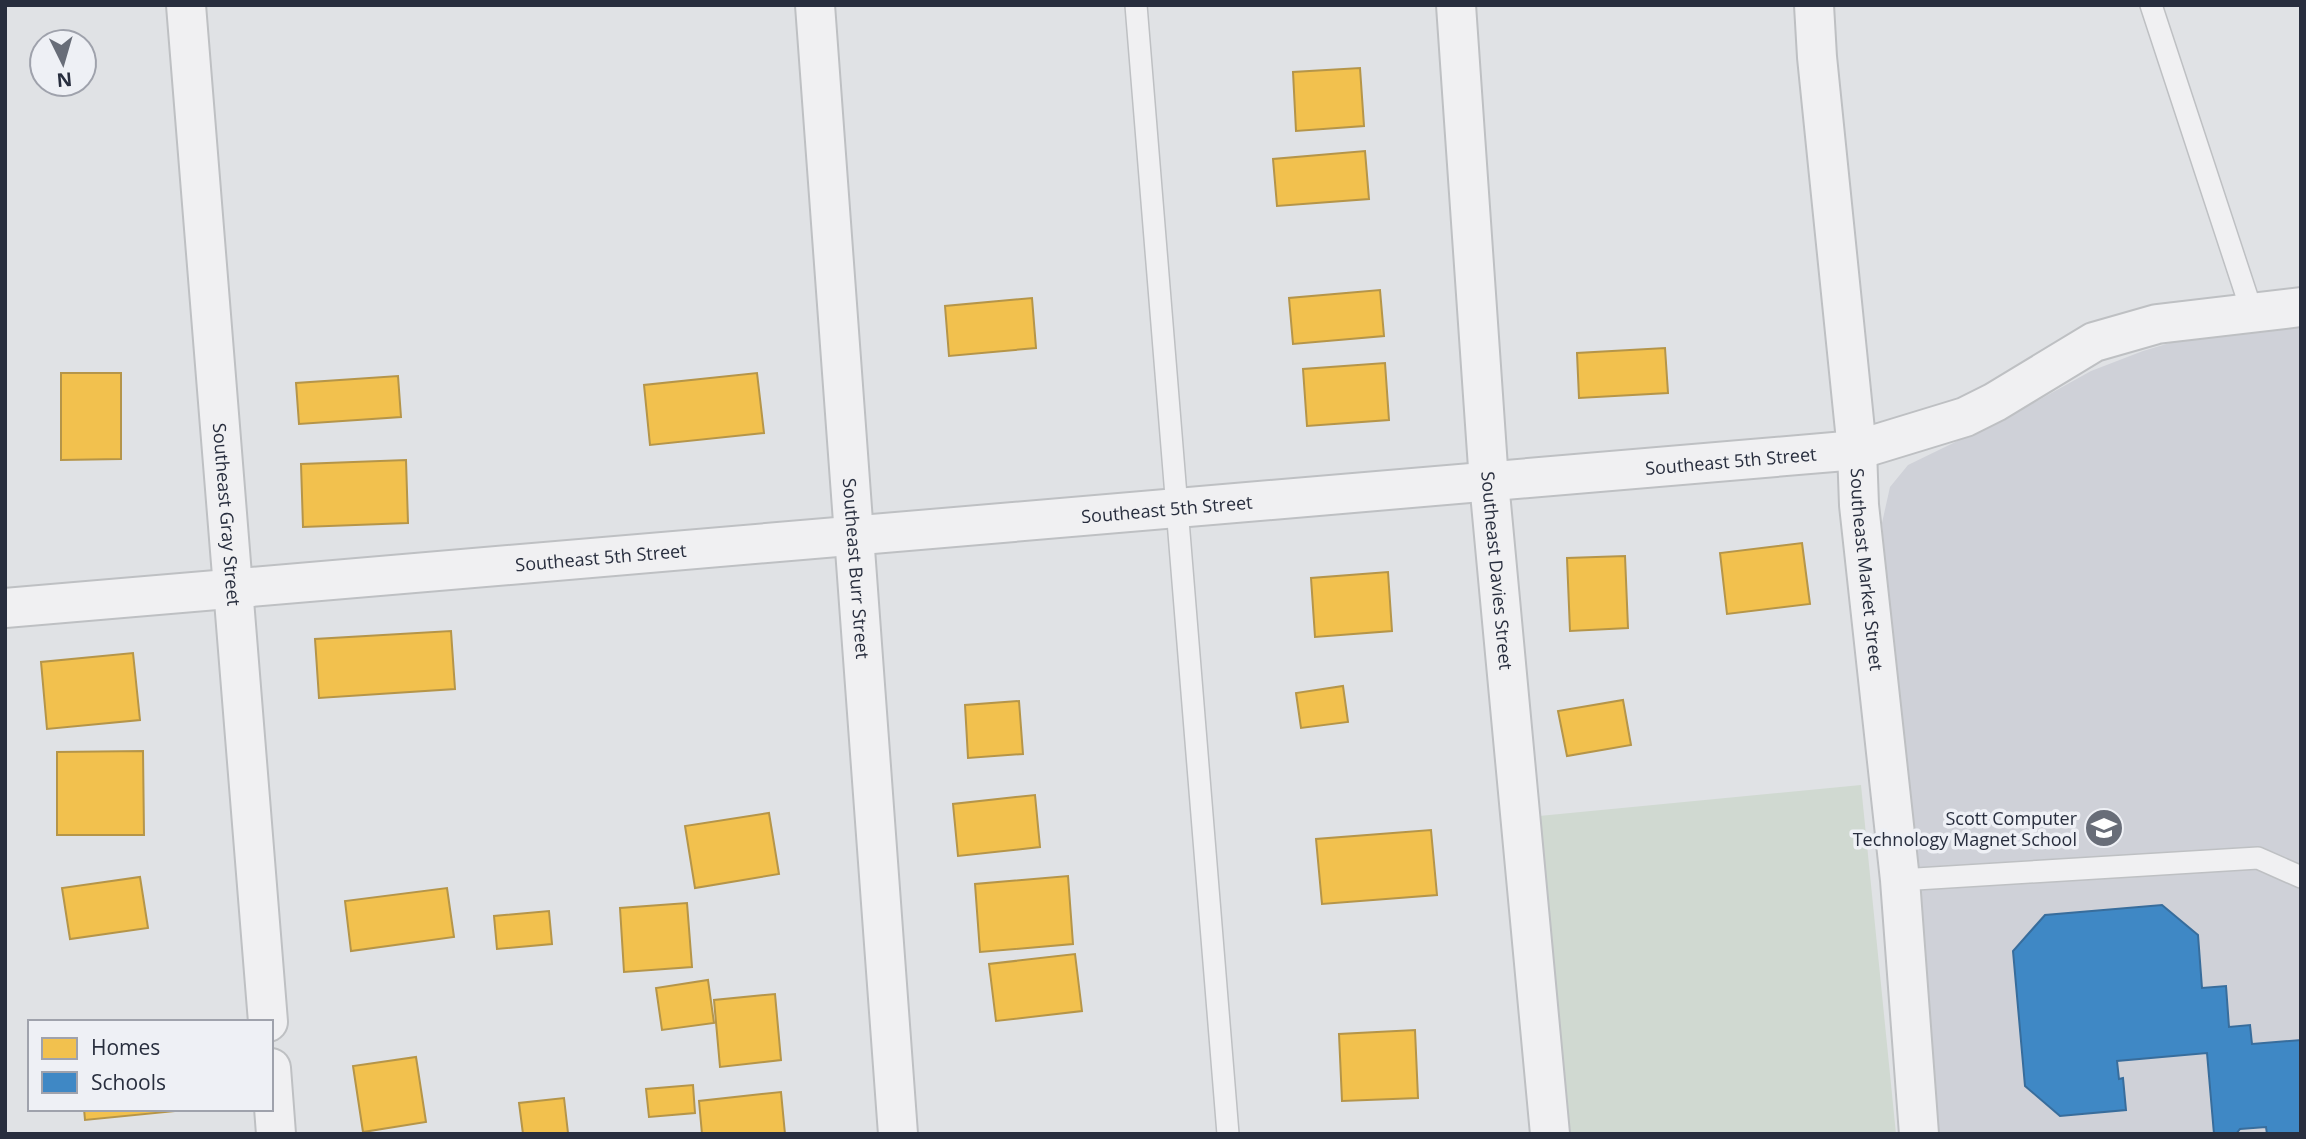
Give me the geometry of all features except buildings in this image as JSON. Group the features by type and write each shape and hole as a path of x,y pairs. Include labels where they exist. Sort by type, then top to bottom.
{"street":[{"name":"Southeast Gray Street","path":"186,5 268,1020"},
{"name":"Southeast Burr Street","path":"815,5 898,1134"},
{"name":"Southeast Davies Street","path":"1456,5 1489,482 1550,1134"},
{"name":"Southeast Market Street","path":"1814,5 1857,450 1859,505 1900,880 1919,1134"},
{"name":"Southeast 5th Street","path":"5,608 1857,450 1965,417 1995,402 2094,342 2157,324 2252,312 2300,314"},
{"path":"273,1094 276,1134"}],"lane":[{"path":"1136,5 1228,1134"},
{"path":"2151,5 2252,312"},
{"path":"1900,880 2258,858 2301,877"}],"shaded area":[{"name":"Scott Computer Technology Magnet School","path":"2301,322 2301,1134 1934,1134 1882,523 1890,487 1908,465 2017,412 2091,371 2196,335"},
{"path":"1861,785 1896,1134 1570,1134 1539,816"}],"place":[{"name":"Scott Computer Technology Magnet School","path":"2104,828"}]}
